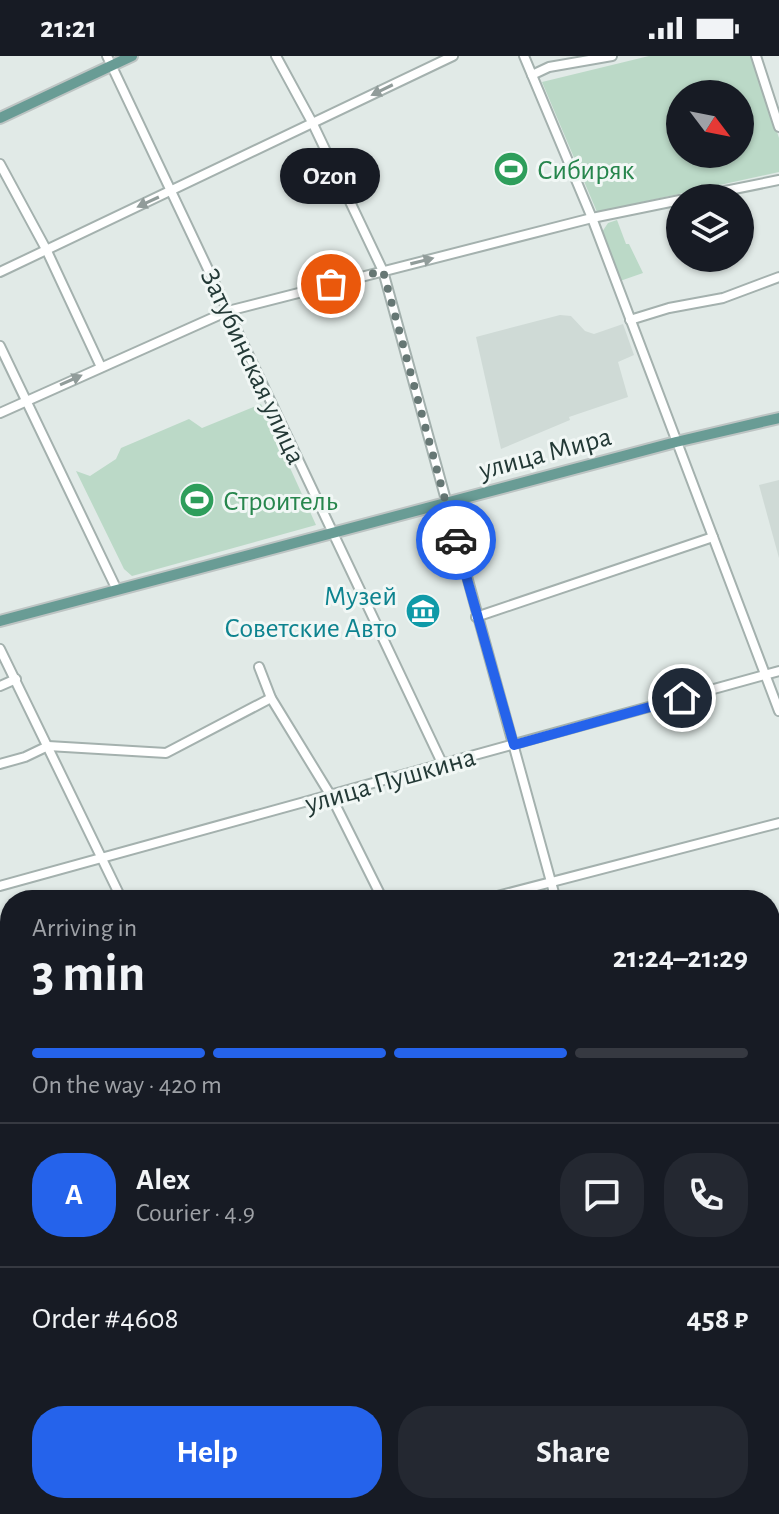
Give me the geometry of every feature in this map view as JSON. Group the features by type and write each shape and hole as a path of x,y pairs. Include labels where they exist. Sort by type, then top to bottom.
{"main road":[{"path":"0,118 109,61 132,56"},
{"name":"улица Мира","path":"0,621 676,442 779,418"}],"street":[{"path":"276,56 313,124 383,271 553,890"},
{"path":"0,272 453,56"},
{"path":"524,56 592,218 779,711"},
{"path":"532,75 549,67 612,56"},
{"path":"756,56 779,127"},
{"name":"Затубинская улица","path":"109,61 442,763"},
{"path":"0,164 46,249 101,367"},
{"path":"754,185 779,180"},
{"path":"0,413 228,311 592,218 666,203"},
{"path":"630,320 669,308 723,298 779,277"},
{"path":"0,346 117,590"},
{"path":"476,617 713,537"},
{"path":"0,649 117,890"},
{"path":"259,667 271,698 331,796 378,890"},
{"name":"улица Пушкина","path":"0,886 779,671"},
{"path":"0,686 16,679"},
{"path":"0,764 48,746 166,753 271,698"},
{"path":"520,890 779,823"}],"shaded area":[{"path":"560,315 571,316 585,331 594,334 623,324 634,355 618,362 628,397 569,417 570,420 501,449 476,337"},
{"path":"779,480 779,558 759,485"}],"green space":[{"path":"649,56 752,56 779,138 779,172 724,184 666,184 666,197 597,212 542,82"},
{"path":"617,220 626,244 629,244 643,273 620,281 602,232 608,223"},
{"name":"Строитель","path":"261,404 316,525 132,576 124,569 76,471 90,476 116,459 121,448 189,419 202,428"}],"way so far":[{"path":"331,284 383,271 456,540"}],"place":[{"name":"Сибиряк","path":"511,169"},
{"name":"Ozon","path":"331,284"},
{"name":"Строитель","path":"197,500"},
{"name":"Музей Советские Авто","path":"423,611"}],"route":[{"path":"456,540 514,745 682,698"}]}
